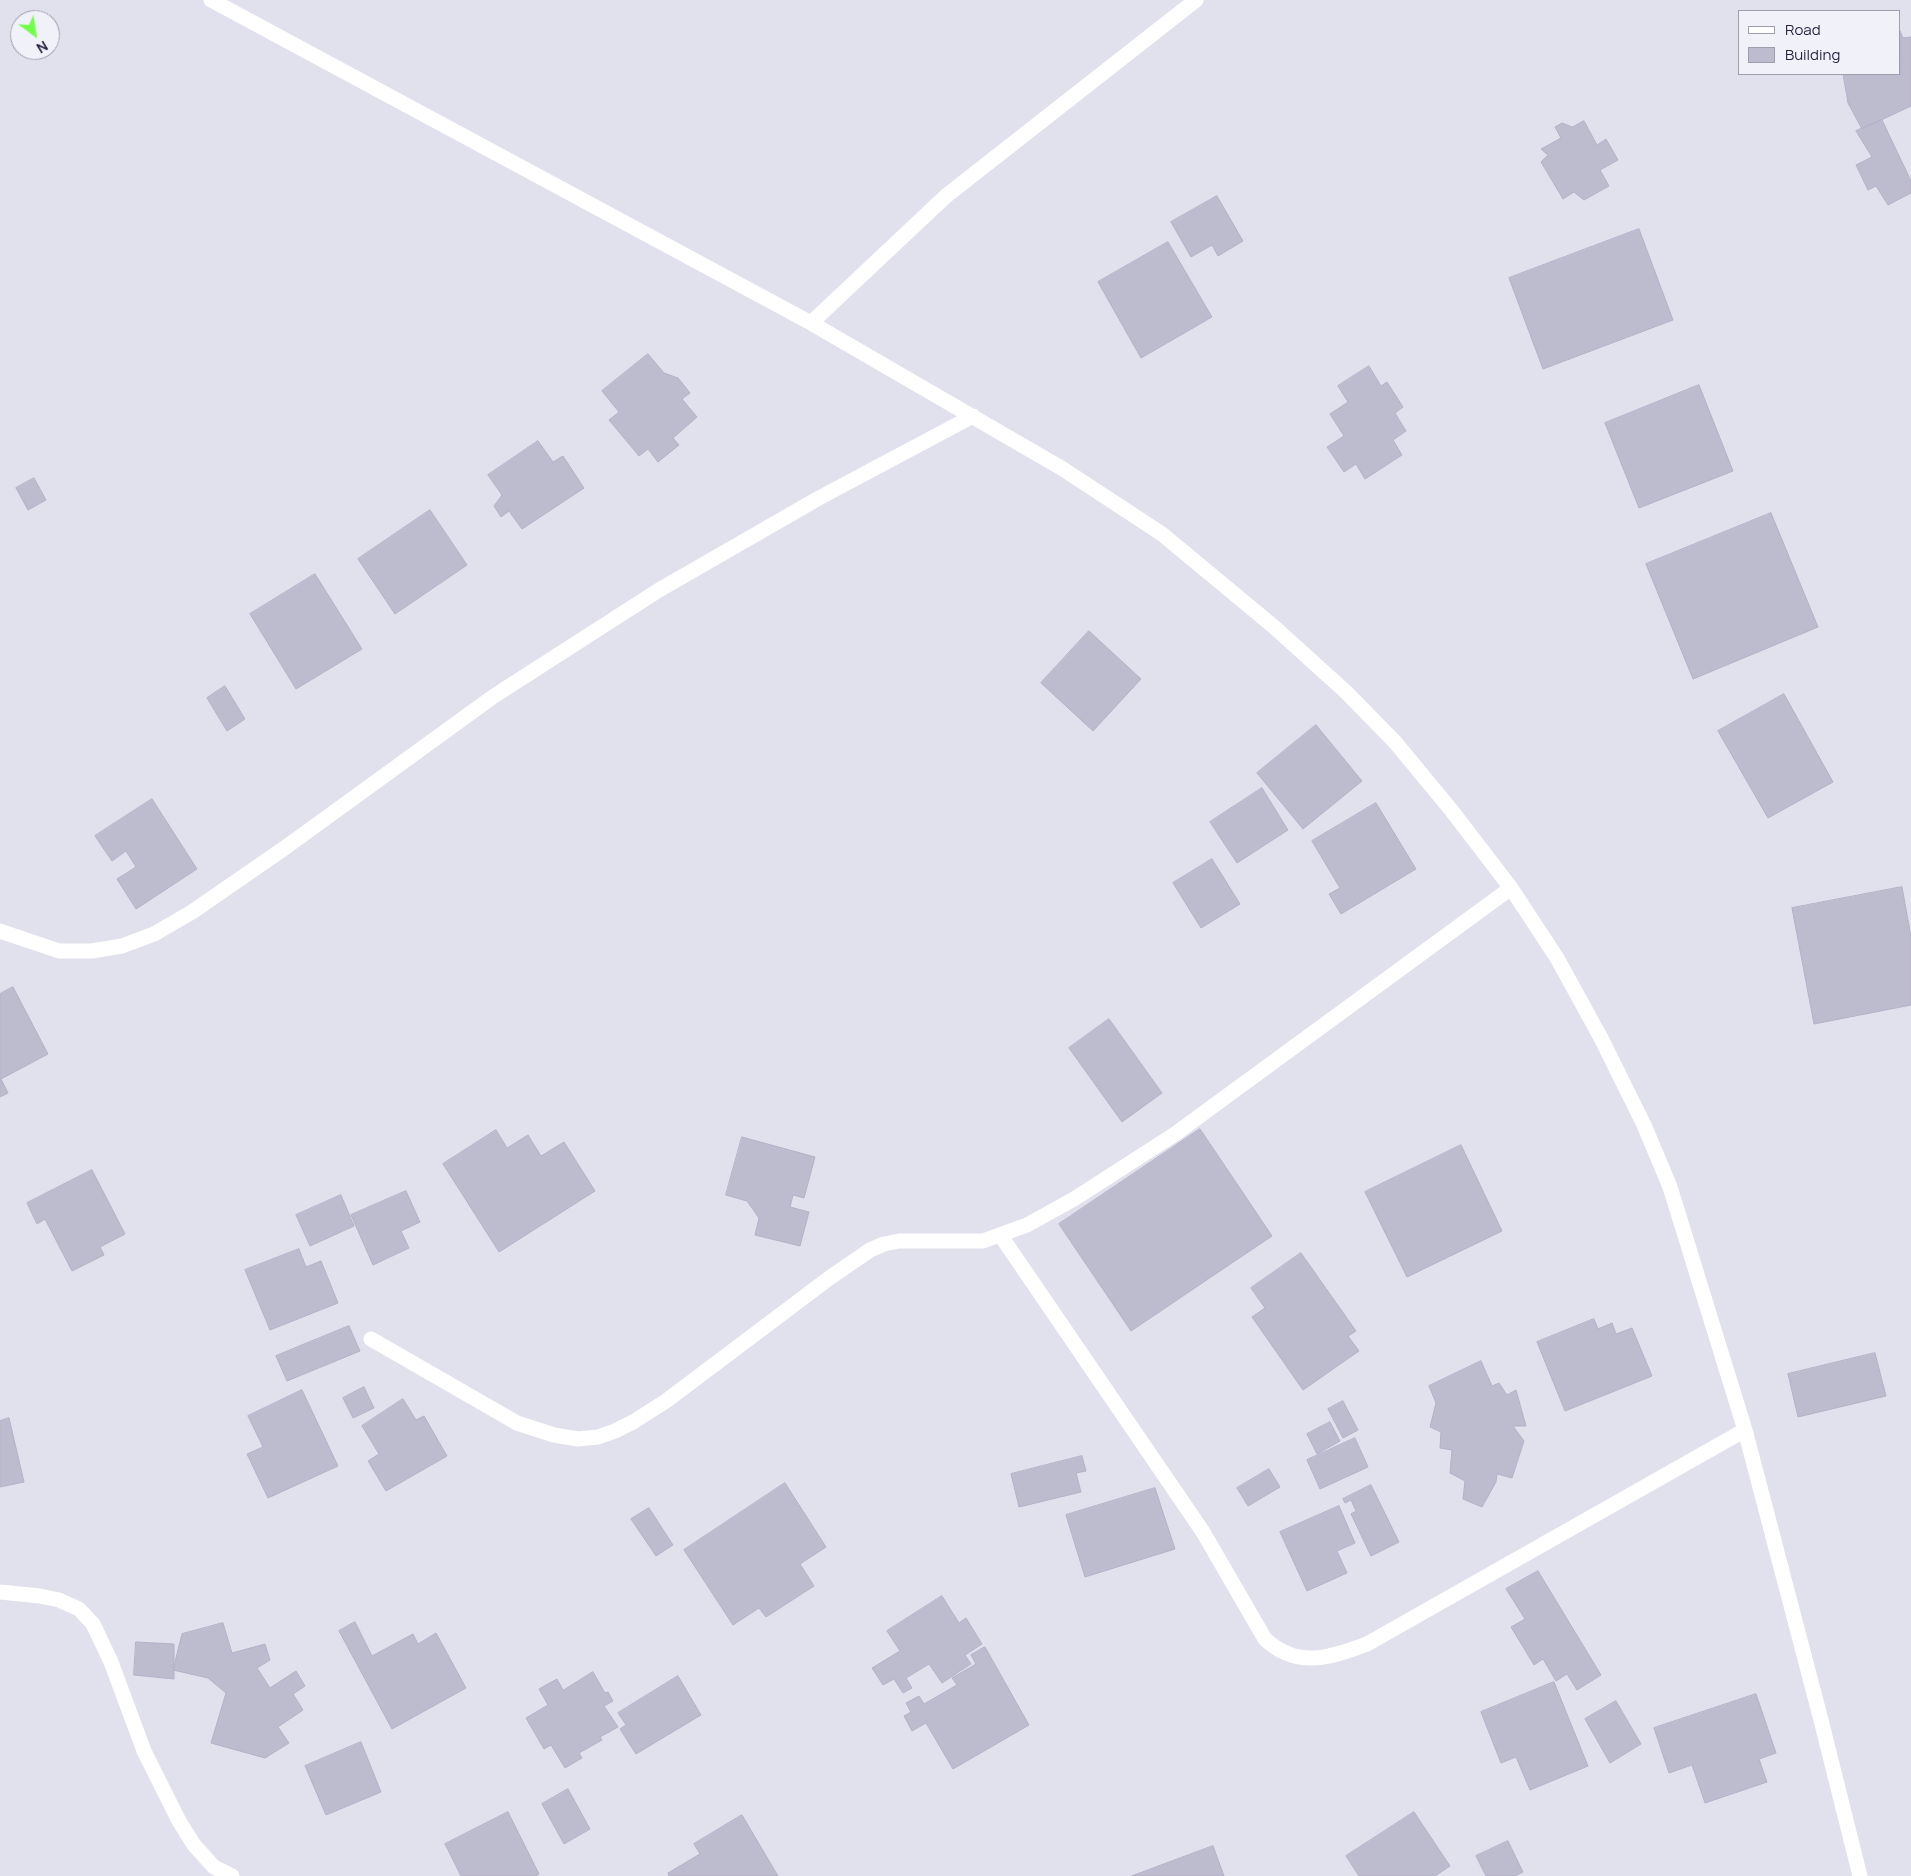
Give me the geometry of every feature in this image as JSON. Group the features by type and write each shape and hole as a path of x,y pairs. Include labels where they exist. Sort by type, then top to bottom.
{"street":[{"path":"211,0 811,323 1063,469 1162,534 1274,626 1346,692 1394,742 1452,811 1511,888 1557,958 1602,1040 1644,1125 1670,1187 1745,1430 1860,1876"},
{"path":"811,323 946,196 1196,0"},
{"path":"0,931 60,950 92,951 122,946 154,934 192,912 286,847 494,696 660,590 819,498 973,416"},
{"path":"371,1340 517,1423 554,1435 578,1439 598,1437 633,1422 666,1401 828,1279 870,1250 884,1244 899,1241 966,1243 983,1241 1027,1225 1074,1199 1175,1134 1511,888"},
{"path":"1001,1236 1203,1532 1265,1639 1276,1649 1290,1656 1314,1659 1337,1655 1367,1644 1745,1430"},
{"path":"0,1592 60,1600 80,1609 93,1624 111,1662 144,1750 179,1821 194,1845 214,1867 232,1876"}],"building":[{"path":"1901,33 1903,38 1911,37 1911,106 1862,129 1848,103 1843,75 1901,75"},
{"path":"1882,120 1911,181 1911,193 1888,205 1876,186 1868,190 1856,165 1872,157 1856,131"},
{"path":"1584,121 1597,145 1606,139 1618,160 1600,170 1609,186 1584,200 1574,192 1563,199 1541,162 1548,155 1541,149 1561,138 1555,127 1562,123 1572,127"},
{"path":"1217,196 1243,241 1218,256 1212,245 1191,257 1171,222"},
{"path":"1639,229 1673,320 1543,369 1509,278"},
{"path":"1168,242 1212,317 1141,358 1098,282"},
{"path":"648,354 664,373 678,378 690,393 682,399 697,417 673,438 679,445 658,462 648,449 639,456 609,420 619,412 602,391"},
{"path":"1369,366 1381,386 1387,382 1403,407 1395,413 1406,431 1393,440 1402,455 1365,479 1356,464 1344,472 1327,447 1344,436 1330,414 1348,402 1338,386"},
{"path":"1699,385 1733,471 1639,508 1605,423"},
{"path":"538,441 553,462 563,456 584,488 522,529 509,511 501,517 494,506 502,495 488,475"},
{"path":"34,478 46,500 28,510 16,488"},
{"path":"430,510 467,565 395,614 358,559"},
{"path":"1771,513 1818,627 1693,679 1646,564"},
{"path":"315,574 362,649 296,689 250,614"},
{"path":"1089,631 1141,679 1093,731 1041,683"},
{"path":"225,686 245,719 227,731 207,698"},
{"path":"1784,694 1833,782 1768,818 1718,731"},
{"path":"1316,725 1362,781 1303,829 1257,773"},
{"path":"1262,788 1288,830 1237,863 1210,822"},
{"path":"152,799 197,869 136,909 117,879 136,867 126,851 112,861 95,836"},
{"path":"1376,803 1416,869 1341,914 1329,894 1340,888 1312,841"},
{"path":"1212,859 1240,904 1201,928 1173,883"},
{"path":"1902,887 1911,937 1911,1005 1814,1024 1792,908"},
{"path":"13,987 48,1054 1,1079 8,1093 0,1097 0,994"},
{"path":"1109,1019 1162,1093 1122,1122 1069,1048"},
{"path":"1200,1129 1272,1236 1131,1331 1059,1224"},
{"path":"496,1130 507,1148 528,1135 541,1156 564,1142 595,1191 499,1252 443,1164"},
{"path":"742,1137 815,1157 804,1198 793,1195 790,1207 809,1212 800,1246 755,1235 759,1218 747,1201 726,1195"},
{"path":"1461,1145 1502,1231 1407,1277 1365,1192"},
{"path":"92,1170 125,1234 100,1247 104,1255 72,1271 45,1219 37,1224 27,1203"},
{"path":"406,1191 420,1222 401,1231 409,1248 373,1265 351,1215"},
{"path":"341,1195 354,1226 310,1246 296,1215"},
{"path":"299,1249 306,1267 321,1261 338,1303 270,1330 245,1270"},
{"path":"1301,1253 1356,1331 1348,1336 1359,1351 1303,1390 1252,1317 1265,1308 1251,1288"},
{"path":"1594,1319 1598,1329 1612,1323 1616,1334 1632,1328 1652,1376 1565,1411 1537,1342"},
{"path":"349,1326 360,1351 287,1381 276,1356"},
{"path":"1875,1353 1886,1396 1798,1417 1788,1374"},
{"path":"1481,1361 1492,1386 1499,1383 1507,1395 1516,1390 1526,1426 1513,1426 1524,1441 1512,1478 1497,1474 1496,1482 1482,1507 1463,1499 1465,1481 1450,1473 1452,1450 1440,1448 1441,1432 1430,1427 1436,1403 1429,1386"},
{"path":"364,1387 374,1408 353,1418 343,1398"},
{"path":"302,1390 338,1466 268,1498 247,1454 263,1447 248,1416"},
{"path":"403,1399 416,1420 424,1416 447,1456 386,1491 368,1461 379,1454 362,1426"},
{"path":"1343,1401 1358,1430 1343,1438 1328,1409"},
{"path":"9,1418 24,1482 0,1487 0,1421"},
{"path":"1330,1422 1340,1441 1317,1454 1307,1434"},
{"path":"1355,1438 1368,1467 1320,1489 1307,1460"},
{"path":"1082,1456 1086,1471 1076,1473 1081,1492 1019,1507 1011,1474"},
{"path":"1269,1469 1280,1487 1248,1506 1237,1488"},
{"path":"785,1483 826,1547 800,1564 814,1586 766,1617 759,1608 733,1625 684,1550"},
{"path":"1371,1485 1399,1542 1371,1556 1351,1514 1356,1511 1351,1500 1345,1503 1343,1499"},
{"path":"1155,1488 1175,1549 1085,1577 1066,1515"},
{"path":"1339,1506 1355,1543 1337,1551 1347,1573 1307,1591 1280,1532"},
{"path":"649,1508 673,1545 656,1556 631,1519"},
{"path":"1538,1571 1601,1675 1577,1690 1567,1674 1556,1681 1543,1659 1534,1665 1511,1627 1525,1619 1506,1589"},
{"path":"942,1596 959,1623 966,1618 982,1644 965,1655 971,1664 942,1683 929,1664 906,1678 912,1688 903,1693 894,1679 883,1685 872,1668 900,1651 887,1631"},
{"path":"355,1622 372,1656 413,1634 418,1644 436,1633 466,1688 392,1729 339,1631"},
{"path":"223,1623 232,1653 265,1644 270,1660 257,1668 270,1688 296,1671 305,1686 293,1694 303,1710 278,1727 289,1743 265,1758 211,1743 226,1693 208,1678 173,1670 182,1634"},
{"path":"136,1642 174,1644 174,1679 134,1675"},
{"path":"985,1647 1029,1725 953,1769 926,1723 912,1731 904,1716 911,1712 906,1703 919,1696 924,1704 957,1685 952,1678 976,1664 971,1655"},
{"path":"593,1672 605,1693 608,1692 613,1701 604,1706 618,1727 600,1737 602,1740 579,1753 582,1758 565,1768 551,1745 544,1749 526,1718 548,1705 539,1689 557,1679 563,1690"},
{"path":"678,1676 701,1715 636,1754 620,1729 626,1725 618,1713"},
{"path":"1554,1682 1588,1766 1530,1790 1516,1757 1501,1763 1481,1712"},
{"path":"1756,1694 1776,1753 1759,1759 1767,1782 1705,1803 1692,1765 1669,1773 1654,1728"},
{"path":"1616,1701 1641,1744 1610,1763 1585,1719"},
{"path":"361,1742 381,1792 326,1815 305,1766"},
{"path":"568,1789 590,1829 564,1844 542,1804"},
{"path":"508,1812 539,1874 536,1876 461,1876 445,1844"},
{"path":"1414,1812 1450,1866 1435,1876 1359,1876 1346,1856"},
{"path":"742,1815 778,1876 669,1876 668,1873 700,1854 694,1844"},
{"path":"1508,1841 1523,1872 1515,1876 1486,1876 1476,1856"},
{"path":"1213,1846 1224,1876 1132,1876"}]}
